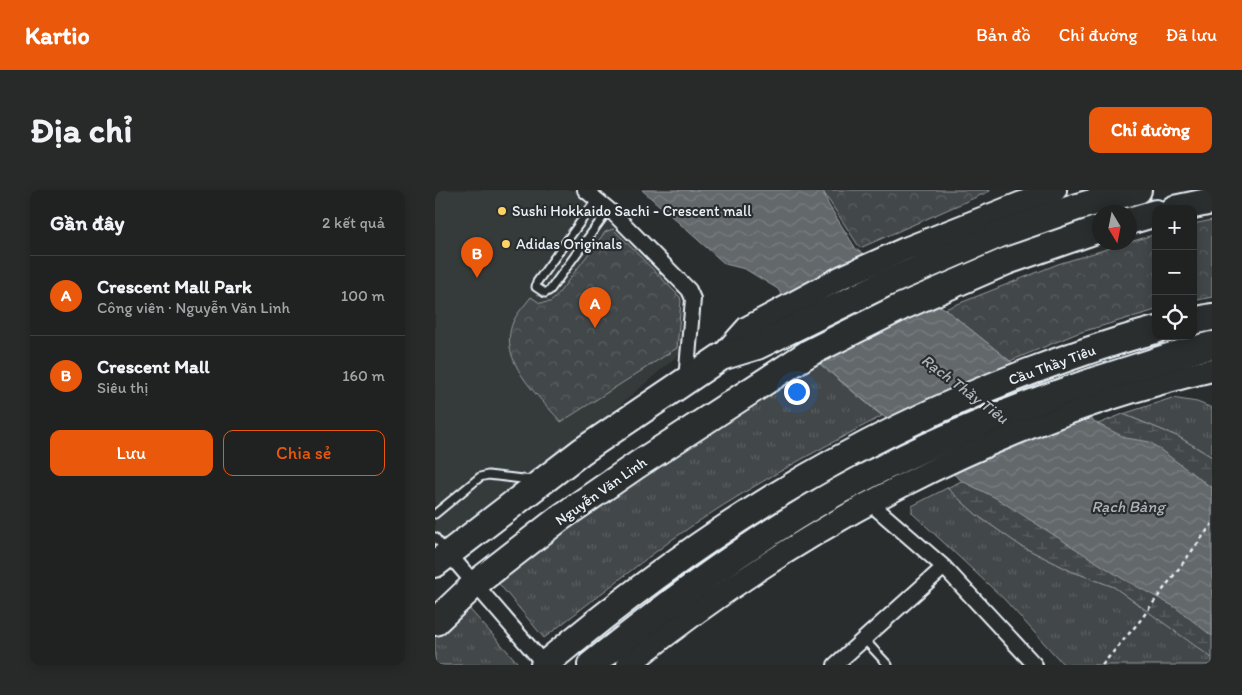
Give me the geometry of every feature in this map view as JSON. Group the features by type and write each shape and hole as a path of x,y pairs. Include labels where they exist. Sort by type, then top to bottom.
{"highway":[{"path":"439,551 541,482 613,429 752,337 884,284 995,224 1077,207 1138,190"},
{"path":"1194,205 1212,201"},
{"path":"1137,219 1152,214"},
{"name":"Nguyễn Văn Linh","path":"435,622 475,584 560,518 777,372 832,341 893,311 1007,262 1092,232"},
{"path":"1197,320 1212,317"},
{"name":"Cầu Thầy Tiêu","path":"544,665 690,550 746,512 846,454 964,398 1074,356 1152,331"},
{"path":"1144,377 1212,345"},
{"name":"Cầu Thầy Tiêu","path":"871,493 926,447 1068,389 1144,377"},
{"path":"591,665 710,573 812,507 871,493"}],"main road":[{"path":"995,224 1055,190"},
{"path":"1144,377 1190,376 1212,370"},
{"path":"628,665 693,614 871,493"}],"street":[{"path":"585,190 609,209 689,290 693,299 686,380"},
{"path":"1190,376 1212,384"},
{"path":"871,493 1035,665"},
{"path":"439,551 475,584 544,665"},
{"path":"835,665 944,568"}],"lane":[{"path":"597,199 537,282 536,288 539,292 545,293 550,290 609,209"},
{"path":"435,514 480,477 488,475 541,482"},
{"path":"865,639 887,665"}],"path":[{"path":"1102,665 1139,622 1212,524"}],"shaded area":[{"path":"435,190 587,190 655,252 697,339 584,436 435,552"}],"green space":[{"path":"822,190 990,190 990,191 860,248"},
{"path":"1212,220 1212,297 1197,300 1197,250 1197,223"},
{"path":"613,229 680,297 677,348 561,422 532,389 515,364 510,336 513,322 531,297 540,303 550,302 555,298 605,232"},
{"path":"1152,235 1152,311 1078,333 1010,361 945,309 1058,264 1104,250 1137,250 1137,240"},
{"path":"820,364 882,416 775,474 723,505 640,563 544,638 495,579 555,530 785,383"},
{"path":"1172,398 1197,402 1212,408 1212,457 1179,437 1123,414"},
{"path":"1123,414 1179,437 1212,457 1212,530 1098,424"},
{"path":"988,468 1212,613 1212,658 1114,587 1071,571 1021,546 978,516 947,488"},
{"path":"947,488 978,516 1021,546 1071,571 1114,587 1209,655 1212,658 1212,665 1064,665 1004,599 912,513 912,506"},
{"path":"465,604 517,662 515,665 435,665 435,632"}],"water":[{"name":"Rạch Bàng","path":"642,190 823,190 828,204 856,249 945,309 1010,361 1098,424 1126,438 1150,442 1212,488 1212,636 1175,607 1123,579 996,498 962,481 820,364 778,289 745,269 725,264"}],"place":[{"name":"Sushi Hokkaido Sachi - Crescent mall","path":"502,211"},
{"name":"Adidas Originals","path":"506,244"},
{"name":"Crescent Mall","path":"477,278"},
{"name":"Crescent Mall Park","path":"595,328"}],"water label":[{"name":"Rạch Thầy Tiêu","path":"965,389"}]}
